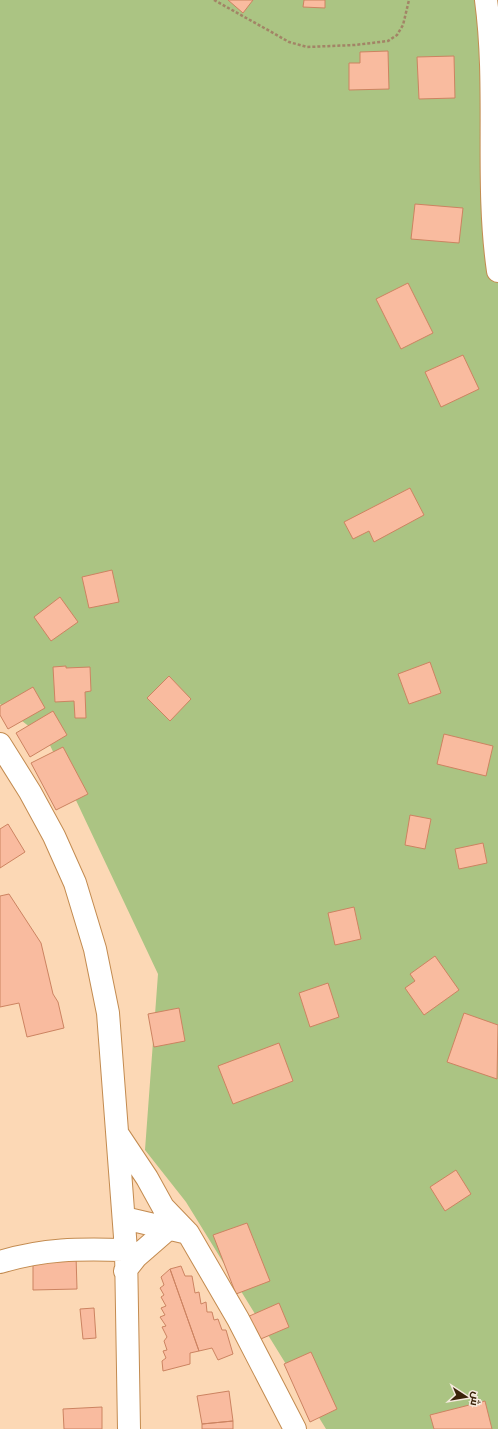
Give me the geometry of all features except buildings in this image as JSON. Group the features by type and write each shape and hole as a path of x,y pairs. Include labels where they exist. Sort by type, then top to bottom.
{"street":[{"path":"486,0 494,60 494,216 498,271"},
{"path":"0,744 30,792 54,836 75,882 93,941 108,1013 123,1196 128,1429"},
{"path":"118,1135 146,1178 177,1232 238,1319 295,1429"},
{"path":"123,1196 163,1207"},
{"path":"124,1218 177,1232"},
{"path":"0,1262 33,1253 62,1249 125,1261 136,1257 177,1232"}],"path":[{"path":"214,0 289,42 307,47 355,45 388,41 397,35 403,25 409,0"}],"green space":[{"path":"0,0 498,0 498,1429 326,1429 186,1202 145,1150 158,974 48,741 0,704"}]}
